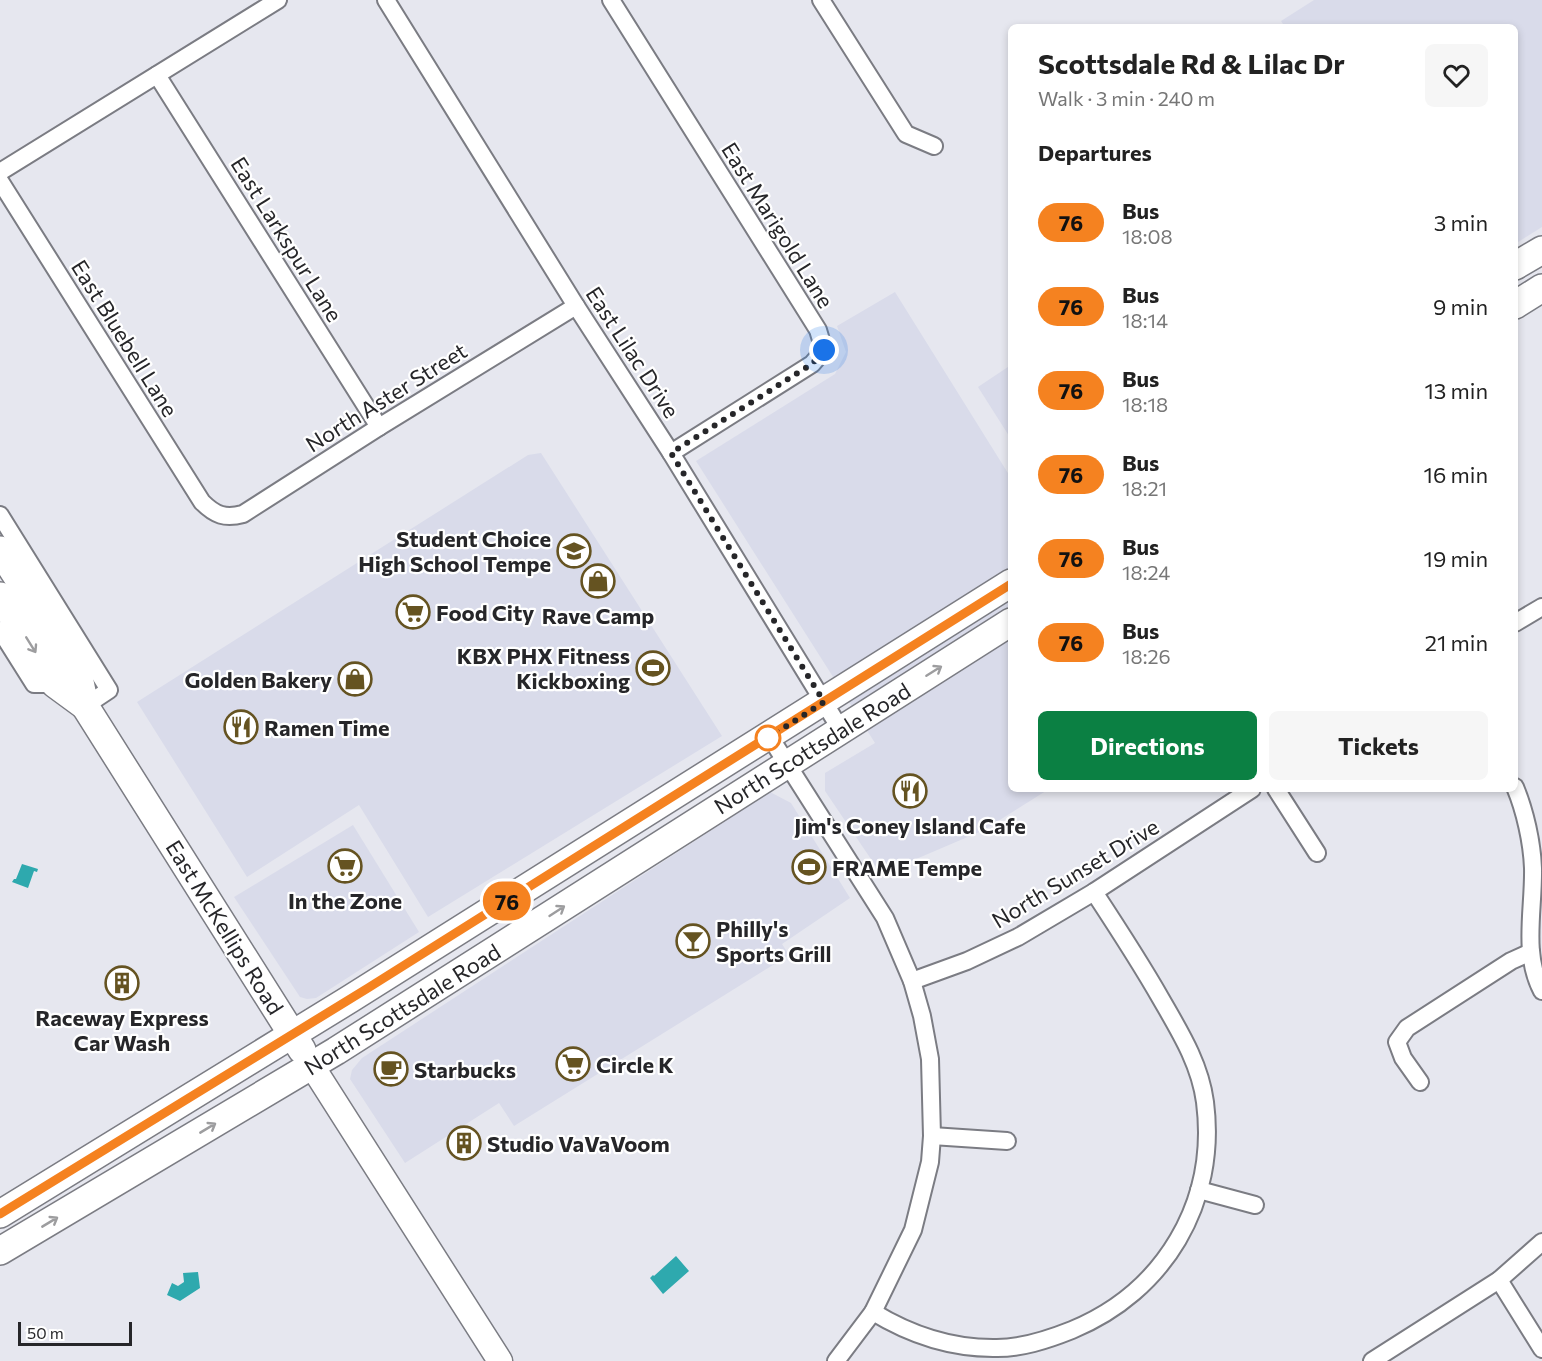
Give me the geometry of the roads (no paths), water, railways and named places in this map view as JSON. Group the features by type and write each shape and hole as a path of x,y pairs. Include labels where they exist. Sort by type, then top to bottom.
{"main road":[{"path":"1518,265 1542,250"},
{"path":"1518,303 1542,288"},
{"name":"East McKellips Road","path":"0,550 78,672 85,706 312,1066"},
{"name":"North Scottsdale Road","path":"0,1214 293,1035 1008,586"},
{"name":"East McKellips Road","path":"0,596 55,684 85,706"},
{"name":"North Scottsdale Road","path":"0,1251 312,1066 1008,624"}],"street":[{"path":"0,172 278,0"},
{"name":"East Lilac Drive","path":"386,0 576,306 671,453 841,730"},
{"name":"East Marigold Lane","path":"610,0 818,330 824,350 812,364 671,453"},
{"path":"821,0 906,134 934,146"},
{"name":"East Larkspur Lane","path":"157,75 379,427"},
{"name":"East Bluebell Lane","path":"0,181 202,502 217,514"},
{"name":"North Aster Street","path":"217,514 230,517 243,514 576,306"},
{"path":"0,515 109,690 85,706"},
{"path":"1518,621 1542,607"},
{"name":"East McKellips Road","path":"0,630 34,684 55,684"},
{"path":"770,737 885,918 912,981 922,1016 930,1059 932,1136 930,1162 913,1230 873,1312 836,1361"},
{"name":"North Sunset Drive","path":"912,981 967,961 1018,937 1094,892 1247,792"},
{"path":"1278,792 1317,853"},
{"path":"1516,792 1528,833 1533,867 1531,952 1535,973 1542,991"},
{"path":"873,1312 933,1339 994,1355 1036,1343 1081,1326 1113,1310 1139,1290 1161,1266 1179,1239 1192,1212 1199,1190 1207,1149 1208,1124 1205,1099 1191,1050 1144,970 1094,892"},
{"path":"1420,1082 1402,1058 1397,1041 1407,1028 1511,961 1531,952"},
{"name":"East McKellips Road","path":"312,1066 500,1361"},
{"path":"932,1136 1007,1142"},
{"path":"1199,1190 1255,1205"},
{"path":"1372,1361 1499,1280 1542,1242"},
{"path":"1499,1280 1542,1349"}],"water":[{"path":"22,864 38,869 37,872 34,871 28,888 12,882 16,879"},
{"path":"676,1256 689,1271 663,1294 650,1278"},
{"path":"198,1272 200,1288 180,1301 167,1295 172,1283 178,1286 184,1282 183,1273"}],"place":[{"name":"Student Choice High School Tempe","path":"574,551"},
{"name":"Rave Camp","path":"598,581"},
{"name":"Food City","path":"413,612"},
{"name":"KBX PHX Fitness Kickboxing","path":"653,668"},
{"name":"Golden Bakery","path":"355,679"},
{"name":"Ramen Time","path":"241,727"},
{"name":"Jim's Coney Island Cafe","path":"910,791"},
{"name":"In the Zone","path":"345,866"},
{"name":"FRAME Tempe","path":"809,867"},
{"name":"Philly's Sports Grill","path":"693,941"},
{"name":"Raceway Express Car Wash","path":"122,983"},
{"name":"Circle K","path":"573,1064"},
{"name":"Starbucks","path":"391,1069"},
{"name":"Studio VaVaVoom","path":"464,1143"}]}
